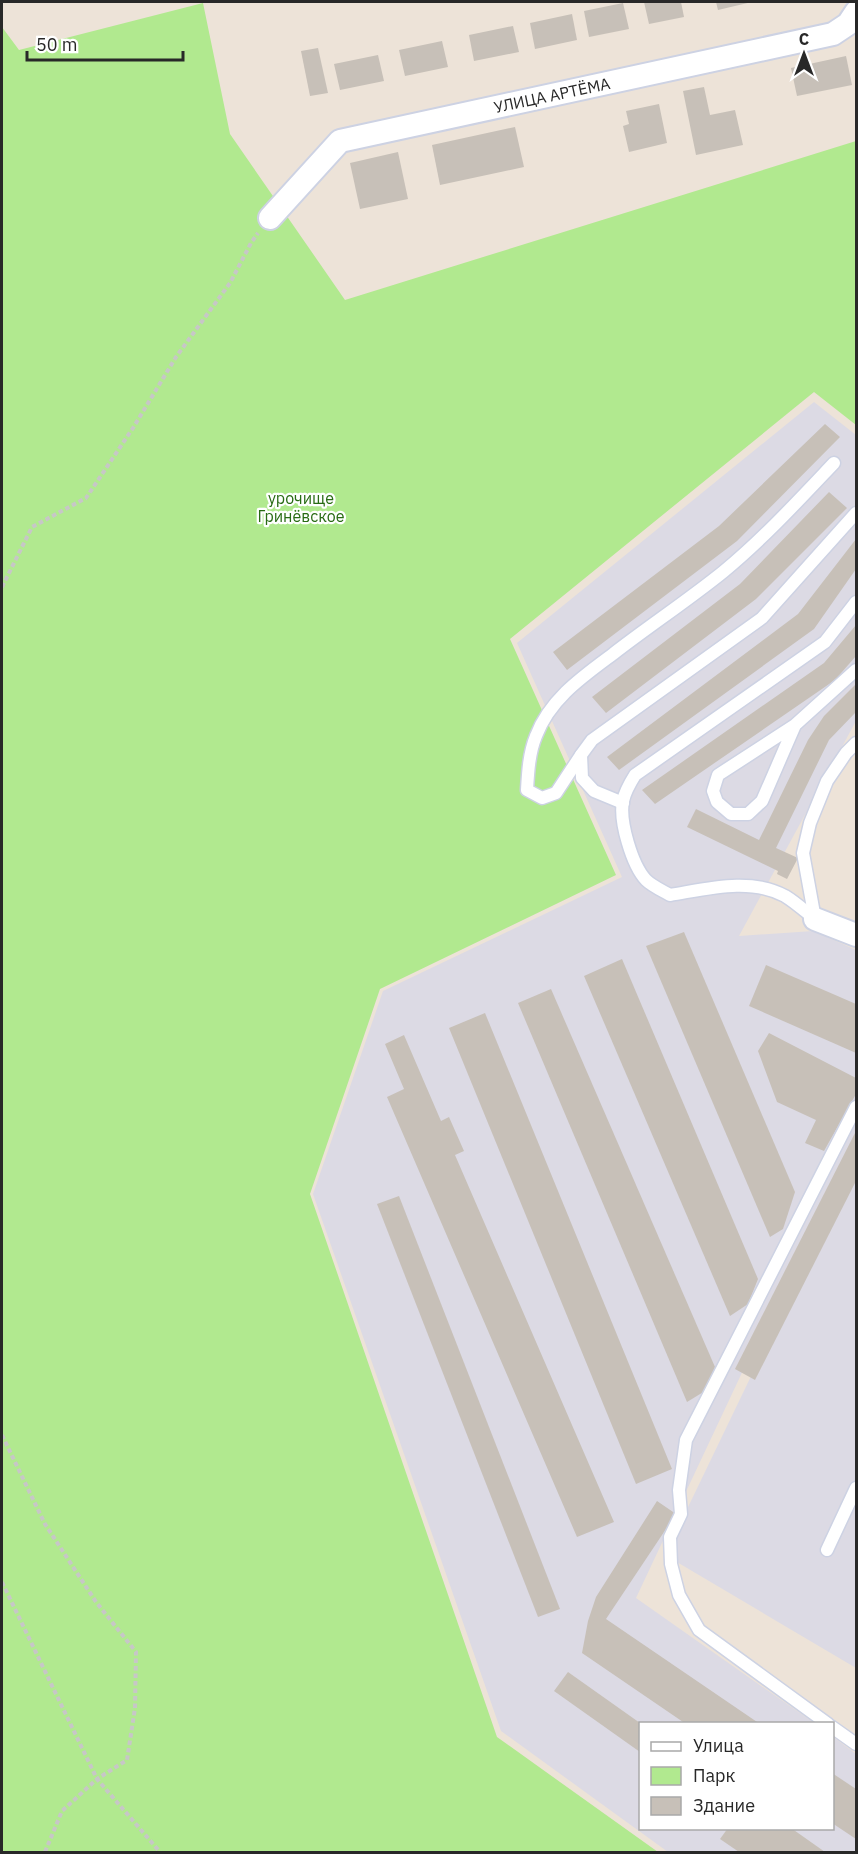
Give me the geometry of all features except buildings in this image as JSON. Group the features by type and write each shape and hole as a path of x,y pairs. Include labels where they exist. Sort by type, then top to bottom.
{"street":[{"name":"УЛИЦА АРТЁМА","path":"270,218 340,141 833,34 848,24 856,12"},
{"path":"815,919 856,935"}],"lane":[{"path":"834,463 778,522 723,572 620,648 559,698 536,735 529,764 527,790 542,798 556,793 592,740 762,618 856,513"},
{"path":"815,919 784,896 749,885 717,887 670,895 647,881 634,861 625,830 623,803 627,788 635,775 825,642 856,602"},
{"path":"795,725 762,801 748,814 731,814 717,802 713,791 718,775 795,725 856,670"},
{"path":"815,919 803,853 810,824 827,781 846,753 856,743"},
{"path":"581,755 582,778 594,791 623,803"},
{"path":"825,1722 699,1629 679,1594 671,1564 670,1538 681,1514 679,1490 686,1440 856,1107"},
{"path":"827,1550 856,1488"},
{"path":"834,1728 856,1744"}],"path":[{"path":"2,587 32,527 86,498 133,428 176,357 230,283 251,243 270,218"},
{"path":"2,1436 45,1524 96,1602 136,1652 135,1708 127,1760 97,1779 62,1811 45,1852"},
{"path":"2,1582 97,1779 160,1852"}],"shaded area":[{"path":"814,402 856,435 856,721 739,936 813,931 856,950 856,1139 747,1362 636,1598 813,1722 639,1722 639,1830 834,1830 834,1738 856,1754 856,1852 668,1852 501,1731 313,1194 383,991 622,877 517,643"},
{"path":"856,1158 856,1668 665,1555"}],"green space":[{"name":"урочище Гринёвское","path":"203,3 230,134 345,300 856,141 856,425 814,392 510,639 616,875 380,989 310,1194 497,1737 658,1852 2,1852 2,27 19,50"}]}
